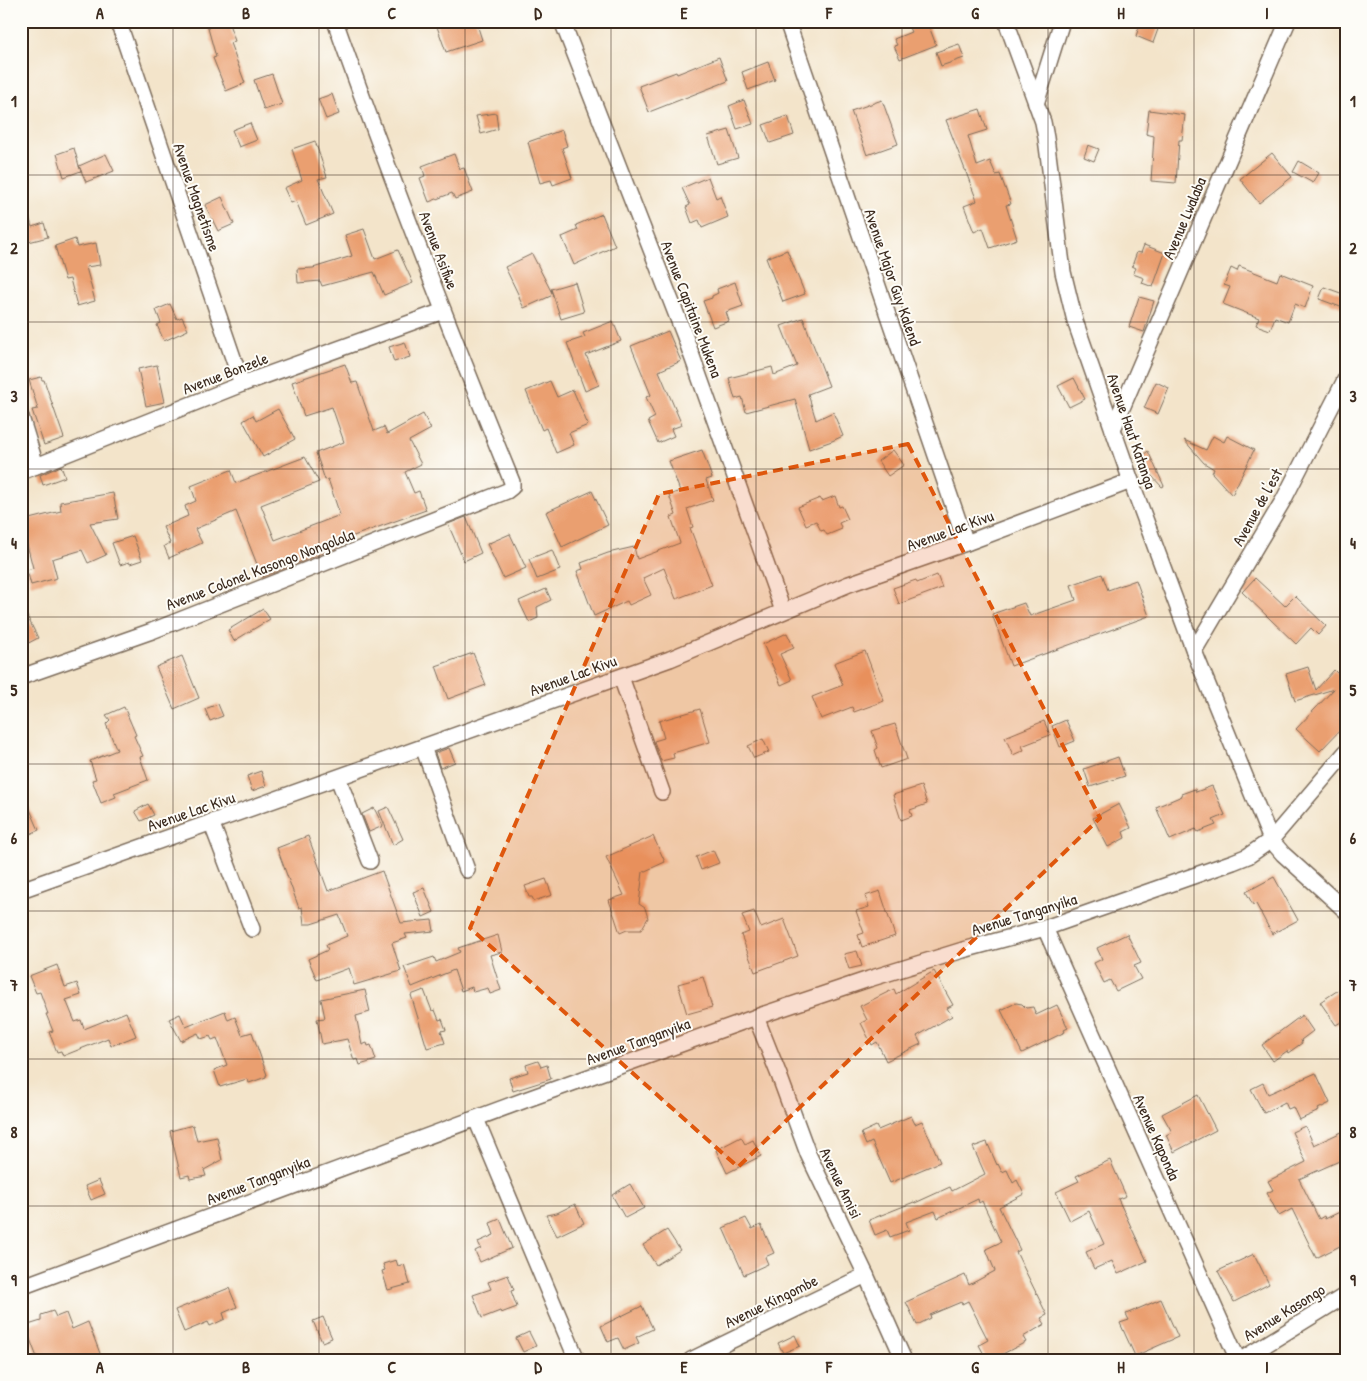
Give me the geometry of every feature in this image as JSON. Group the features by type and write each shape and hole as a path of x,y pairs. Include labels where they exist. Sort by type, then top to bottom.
{"street":[{"name":"Avenue Magnetisme","path":"118,21 242,384"},
{"name":"Avenue Asifiwe","path":"336,21 443,311 512,482 510,489"},
{"name":"Avenue Capitaine Mukena","path":"562,21 684,334 783,611"},
{"name":"Avenue Major Guy Kalend","path":"787,21 966,543"},
{"name":"Avenue Haut Katanga","path":"1006,21 1036,104 1046,138 1063,272 1075,321 1131,481 1194,651 1270,840"},
{"path":"1036,104 1062,21"},
{"name":"Avenue Lwalaba","path":"1113,429 1288,21"},
{"name":"Avenue Bonzele","path":"21,472 242,384 443,311"},
{"name":"Avenue de l'est","path":"1194,651 1284,499 1346,378"},
{"path":"21,417 36,466"},
{"name":"Avenue Lac Kivu","path":"21,890 670,659 849,584 966,543 1131,481"},
{"name":"Avenue Colonel Kasongo Nongolola","path":"21,676 152,630 510,489"},
{"path":"621,677 662,792"},
{"path":"423,747 467,870"},
{"name":"Avenue Tanganyika","path":"21,1287 756,1017 944,956 1045,928 1234,862 1248,856 1270,840 1346,752"},
{"path":"338,778 370,861"},
{"path":"211,822 252,929"},
{"path":"1270,840 1346,911"},
{"name":"Avenue Kaponda","path":"1045,928 1240,1360"},
{"name":"Avenue Amisi","path":"756,1017 808,1154 904,1360"},
{"path":"476,1119 577,1360"},
{"name":"Avenue Kingombe","path":"692,1360 866,1275"},
{"name":"Avenue Kasongo","path":"1240,1360 1346,1294"}],"highlighted area":[{"path":"908,444 1100,818 738,1167 470,928 659,494"}],"building":[{"path":"206,21 228,21 235,41 230,43 245,83 226,91 213,58 216,57"},
{"path":"435,21 476,21 482,40 446,52"},
{"path":"906,21 927,21 936,45 900,59 894,46 897,45 894,39 911,32"},
{"path":"1141,21 1161,21 1153,43 1136,36"},
{"path":"959,44 964,58 941,66 936,52"},
{"path":"719,57 728,81 649,112 639,86 676,72 677,74"},
{"path":"768,62 775,80 748,90 742,72"},
{"path":"272,74 282,104 264,110 254,80"},
{"path":"332,94 339,114 326,119 318,99"},
{"path":"744,100 753,124 737,129 729,106"},
{"path":"882,100 898,144 867,155 851,111"},
{"path":"980,109 987,130 968,136 977,166 990,161 996,175 1000,174 1011,204 1006,205 1017,239 990,248 983,228 974,232 964,206 977,201 946,120"},
{"path":"1149,110 1185,115 1182,140 1179,140 1176,183 1151,181 1154,136 1146,134"},
{"path":"496,113 498,129 481,134 476,116"},
{"path":"788,116 794,135 770,143 763,125"},
{"path":"250,123 257,140 239,147 232,130"},
{"path":"562,130 567,146 562,148 572,178 553,185 551,180 540,183 528,142"},
{"path":"729,130 738,158 717,164 708,136"},
{"path":"315,141 327,177 318,179 333,214 306,225 296,201 291,203 284,188 302,180 292,149"},
{"path":"1088,145 1099,149 1094,161 1084,157"},
{"path":"74,148 81,171 64,177 57,154"},
{"path":"1272,153 1292,177 1259,203 1240,179"},
{"path":"106,154 114,171 86,182 79,166"},
{"path":"454,154 460,169 464,168 473,192 455,199 452,193 429,202 420,178 425,176 422,166"},
{"path":"1299,161 1319,173 1313,183 1293,172"},
{"path":"708,177 716,198 720,196 728,217 702,228 699,220 692,223 686,207 690,205 682,188"},
{"path":"222,197 234,224 218,231 205,205"},
{"path":"25,201 32,227 44,223 48,237 21,244 21,202"},
{"path":"602,214 615,246 574,265 562,237 578,230 576,225"},
{"path":"364,229 375,259 398,250 413,283 384,295 374,272 322,286 320,281 298,283 297,269 313,268 352,256 345,235"},
{"path":"75,239 77,247 96,243 100,265 86,267 95,301 77,306 70,279 65,280 55,246"},
{"path":"1144,245 1165,253 1153,287 1142,283 1144,278 1133,274 1136,268 1132,266 1137,252 1141,253"},
{"path":"787,250 805,294 783,302 766,258"},
{"path":"532,254 553,295 524,308 505,267"},
{"path":"1239,266 1277,281 1280,273 1313,286 1305,308 1295,304 1288,322 1275,317 1270,330 1256,325 1259,318 1223,304 1230,287 1224,285 1231,268 1237,271"},
{"path":"575,282 584,312 561,319 551,289"},
{"path":"735,282 743,306 726,312 729,321 713,327 703,301 712,298 712,296 718,293 717,289"},
{"path":"1324,287 1346,295 1346,309 1319,299"},
{"path":"1139,297 1154,301 1144,332 1129,327"},
{"path":"170,304 177,319 182,317 188,330 164,341 157,325 161,323 156,310"},
{"path":"803,318 829,386 808,394 816,420 833,412 843,436 809,449 795,399 746,412 742,397 735,399 729,378 772,367 774,375 797,366 781,326"},
{"path":"613,321 621,341 586,355 599,385 585,391 567,343 585,337 583,333"},
{"path":"668,331 681,361 659,371 682,425 671,429 674,436 658,443 648,421 655,417 646,397 651,395 631,346"},
{"path":"405,342 410,357 394,362 389,347"},
{"path":"345,364 352,383 357,382 374,431 384,427 387,434 423,414 431,429 409,441 421,464 405,472 414,493 419,491 426,510 334,543 336,548 262,577 236,511 195,529 202,543 169,558 164,546 170,543 163,527 188,516 185,506 196,501 191,486 231,470 236,483 305,457 319,482 261,505 275,540 340,515 328,479 325,480 316,453 344,442 332,407 304,416 292,382"},
{"path":"157,365 165,402 146,406 138,369"},
{"path":"41,377 44,380 64,438 44,445 32,410 38,409 29,380"},
{"path":"1074,378 1085,399 1069,407 1058,386"},
{"path":"550,381 557,397 573,390 588,425 569,433 574,445 556,453 546,428 542,430 526,391"},
{"path":"1156,382 1169,388 1158,414 1144,408"},
{"path":"278,409 295,439 263,457 243,421 253,415 256,421"},
{"path":"1213,436 1224,442 1227,436 1254,450 1232,495 1212,473 1214,469 1204,463 1184,440 1206,450"},
{"path":"702,450 712,478 706,480 713,500 687,509 693,527 690,528 712,585 676,599 664,568 643,578 651,595 629,605 627,601 594,616 577,571 583,569 581,563 608,553 634,547 637,559 680,543 671,517 676,515 669,495 680,491 669,461"},
{"path":"893,450 904,465 888,476 878,461"},
{"path":"1148,451 1164,486 1162,487 1137,460"},
{"path":"61,466 65,477 43,485 40,475"},
{"path":"592,491 608,525 562,547 546,512"},
{"path":"113,493 118,519 90,523 106,555 88,563 82,550 52,559 57,578 31,585 27,570 33,568 21,521 61,511 60,502"},
{"path":"835,496 839,507 842,506 848,519 839,523 842,529 827,535 824,530 821,531 816,521 806,525 798,507 820,498 822,501"},
{"path":"466,517 481,553 464,561 448,524"},
{"path":"510,534 526,568 503,578 487,544"},
{"path":"133,536 142,560 120,565 112,543"},
{"path":"552,550 560,570 537,579 529,559"},
{"path":"1102,574 1108,590 1136,580 1149,616 1011,666 992,614 1024,603 1030,616 1076,600 1071,585"},
{"path":"937,575 942,588 899,604 893,588 916,580 917,583"},
{"path":"1255,578 1285,606 1295,596 1326,626 1318,635 1311,628 1296,644 1242,592"},
{"path":"546,589 551,600 537,607 538,618 529,622 519,601"},
{"path":"21,604 38,638 21,647"},
{"path":"263,609 270,619 234,641 228,630"},
{"path":"787,633 794,648 780,654 792,680 781,685 763,644"},
{"path":"865,651 884,701 854,712 852,707 821,719 812,697 843,685 834,663"},
{"path":"473,653 486,685 448,699 436,666"},
{"path":"182,656 199,698 174,709 156,667"},
{"path":"1346,666 1346,724 1320,751 1296,729 1334,689 1295,701 1286,674 1308,667 1316,690 1334,670 1338,674"},
{"path":"218,704 223,716 210,721 205,709"},
{"path":"124,707 143,756 140,757 148,780 114,793 116,797 101,803 92,780 96,779 90,761 117,750 106,724 110,720 106,715"},
{"path":"700,709 710,742 673,753 674,758 661,761 654,741 664,738 659,721"},
{"path":"1066,720 1075,741 1060,747 1052,726"},
{"path":"1044,721 1050,735 1022,746 1024,750 1013,755 1005,737"},
{"path":"895,724 907,759 881,768 875,750 878,748 872,731"},
{"path":"763,739 769,752 754,758 748,746"},
{"path":"449,748 455,762 440,768 435,753"},
{"path":"1118,757 1125,776 1090,787 1084,769"},
{"path":"261,771 266,786 252,791 247,776"},
{"path":"921,786 927,804 910,810 912,816 901,820 893,795"},
{"path":"1212,786 1225,815 1213,820 1216,825 1198,832 1196,829 1170,840 1156,807 1182,796 1181,794 1195,789 1196,792"},
{"path":"21,789 39,830 21,838"},
{"path":"148,804 154,815 141,821 135,811"},
{"path":"1119,804 1131,828 1123,832 1125,838 1108,847 1093,818"},
{"path":"388,807 403,839 393,845 379,811"},
{"path":"374,808 383,826 369,832 362,814"},
{"path":"308,836 328,891 382,871 401,923 432,920 434,931 405,934 407,938 392,943 401,971 354,985 349,968 317,980 308,959 328,950 326,945 347,936 339,915 311,924 304,924 302,907 299,908 277,848"},
{"path":"653,836 665,862 643,872 639,904 645,908 648,918 641,930 627,930 620,933 609,900 624,895 606,857"},
{"path":"713,850 719,863 701,870 696,857"},
{"path":"1274,877 1298,920 1272,934 1256,904 1253,905 1246,892"},
{"path":"546,879 552,895 534,901 532,897 529,897 525,886"},
{"path":"424,888 434,912 423,917 413,892"},
{"path":"880,891 895,936 862,947 858,935 864,933 856,911 869,907 865,896"},
{"path":"754,911 761,928 784,919 798,956 755,972 741,935 749,932 742,915"},
{"path":"1127,934 1141,963 1134,966 1141,979 1116,991 1110,980 1104,983 1094,963 1102,959 1097,948"},
{"path":"498,935 502,952 490,955 501,990 490,994 488,988 473,992 472,987 461,991 454,970 412,987 404,967 434,957 436,962 460,952 458,948"},
{"path":"857,951 862,966 849,969 844,954"},
{"path":"57,965 65,987 77,983 81,995 66,1000 75,1022 81,1020 84,1029 126,1012 136,1036 111,1046 108,1038 63,1056 61,1051 57,1052 49,1032 53,1031 40,992 36,993 29,976"},
{"path":"934,971 953,1005 947,1008 952,1016 917,1036 921,1044 886,1061 877,1042 872,1045 861,1023 867,1020 860,1006 894,989 896,994"},
{"path":"703,977 712,1007 687,1014 678,984"},
{"path":"1346,985 1346,1019 1336,1025 1320,1002"},
{"path":"365,990 370,1012 356,1016 362,1045 367,1043 368,1046 371,1045 376,1060 360,1065 358,1059 354,1060 347,1039 322,1044 317,1019 325,1018 321,999"},
{"path":"424,990 432,1011 435,1010 439,1020 442,1019 446,1030 441,1031 445,1043 427,1048 411,995"},
{"path":"1016,1003 1022,1004 1026,1008 1033,1007 1036,1015 1057,1005 1068,1028 1064,1030 1065,1032 1022,1053 1001,1010"},
{"path":"225,1011 228,1020 235,1017 242,1035 252,1032 267,1075 266,1077 249,1083 247,1079 220,1087 214,1070 227,1065 217,1038 212,1040 210,1036 201,1039 198,1033 181,1041 169,1019 180,1014 186,1027"},
{"path":"1302,1015 1313,1031 1301,1040 1302,1043 1273,1061 1262,1045"},
{"path":"538,1061 541,1067 547,1065 551,1079 513,1091 509,1078 528,1072 526,1065"},
{"path":"1316,1073 1330,1103 1318,1109 1319,1111 1299,1120 1293,1107 1288,1109 1285,1102 1264,1113 1251,1089 1263,1083 1268,1094"},
{"path":"1198,1095 1216,1130 1174,1152 1166,1135 1172,1132 1162,1114"},
{"path":"911,1116 915,1124 922,1121 940,1162 890,1183 872,1142 866,1145 861,1133 876,1126 878,1130"},
{"path":"193,1125 197,1141 217,1137 222,1160 204,1170 206,1176 190,1179 189,1175 181,1177 170,1131"},
{"path":"1305,1126 1314,1145 1346,1130 1346,1158 1299,1179 1319,1219 1324,1216 1325,1219 1346,1209 1346,1243 1316,1258 1292,1209 1279,1216 1267,1193 1273,1190 1268,1181 1306,1162 1292,1132"},
{"path":"741,1137 745,1144 753,1140 761,1156 727,1173 716,1150"},
{"path":"987,1142 997,1165 1002,1172 1007,1170 1013,1183 1017,1180 1024,1194 999,1207 1020,1250 1016,1252 1047,1315 1041,1318 1045,1324 1023,1337 1026,1342 991,1360 987,1360 979,1345 988,1340 968,1301 930,1315 931,1318 917,1325 906,1302 965,1275 969,1285 995,1271 986,1249 1001,1242 982,1201 979,1203 978,1199 938,1218 935,1211 906,1222 909,1230 890,1237 887,1230 875,1235 869,1220 915,1203 950,1187 952,1191 985,1174 973,1147"},
{"path":"1110,1160 1126,1196 1118,1199 1147,1261 1118,1274 1112,1261 1094,1269 1086,1252 1104,1244 1089,1211 1070,1221 1056,1192 1079,1181 1076,1176"},
{"path":"99,1180 105,1194 91,1200 85,1186"},
{"path":"630,1184 644,1208 625,1218 612,1195"},
{"path":"575,1204 584,1223 557,1236 546,1215 557,1213"},
{"path":"746,1218 752,1229 761,1225 774,1253 765,1257 768,1264 744,1275 723,1228"},
{"path":"500,1219 512,1248 480,1262 475,1251 481,1248 478,1242 494,1235 490,1223"},
{"path":"667,1230 680,1250 656,1265 643,1245"},
{"path":"1254,1254 1269,1284 1234,1302 1218,1271"},
{"path":"396,1260 398,1266 404,1264 410,1284 388,1290 382,1271 385,1270 383,1264"},
{"path":"508,1275 514,1290 511,1291 517,1307 482,1318 473,1295 491,1289 488,1282"},
{"path":"229,1288 237,1307 223,1313 225,1319 210,1326 208,1322 184,1332 175,1310"},
{"path":"1161,1299 1178,1337 1135,1356 1120,1323 1129,1320 1126,1314"},
{"path":"642,1306 653,1329 636,1337 639,1343 624,1350 618,1338 608,1342 601,1326"},
{"path":"53,1311 56,1317 66,1313 72,1329 88,1322 101,1356 90,1360 38,1360 25,1326 41,1321 41,1315"},
{"path":"323,1317 332,1338 322,1342 313,1321"},
{"path":"529,1332 536,1346 523,1352 516,1338"},
{"path":"795,1335 800,1346 783,1353 778,1343"}]}
